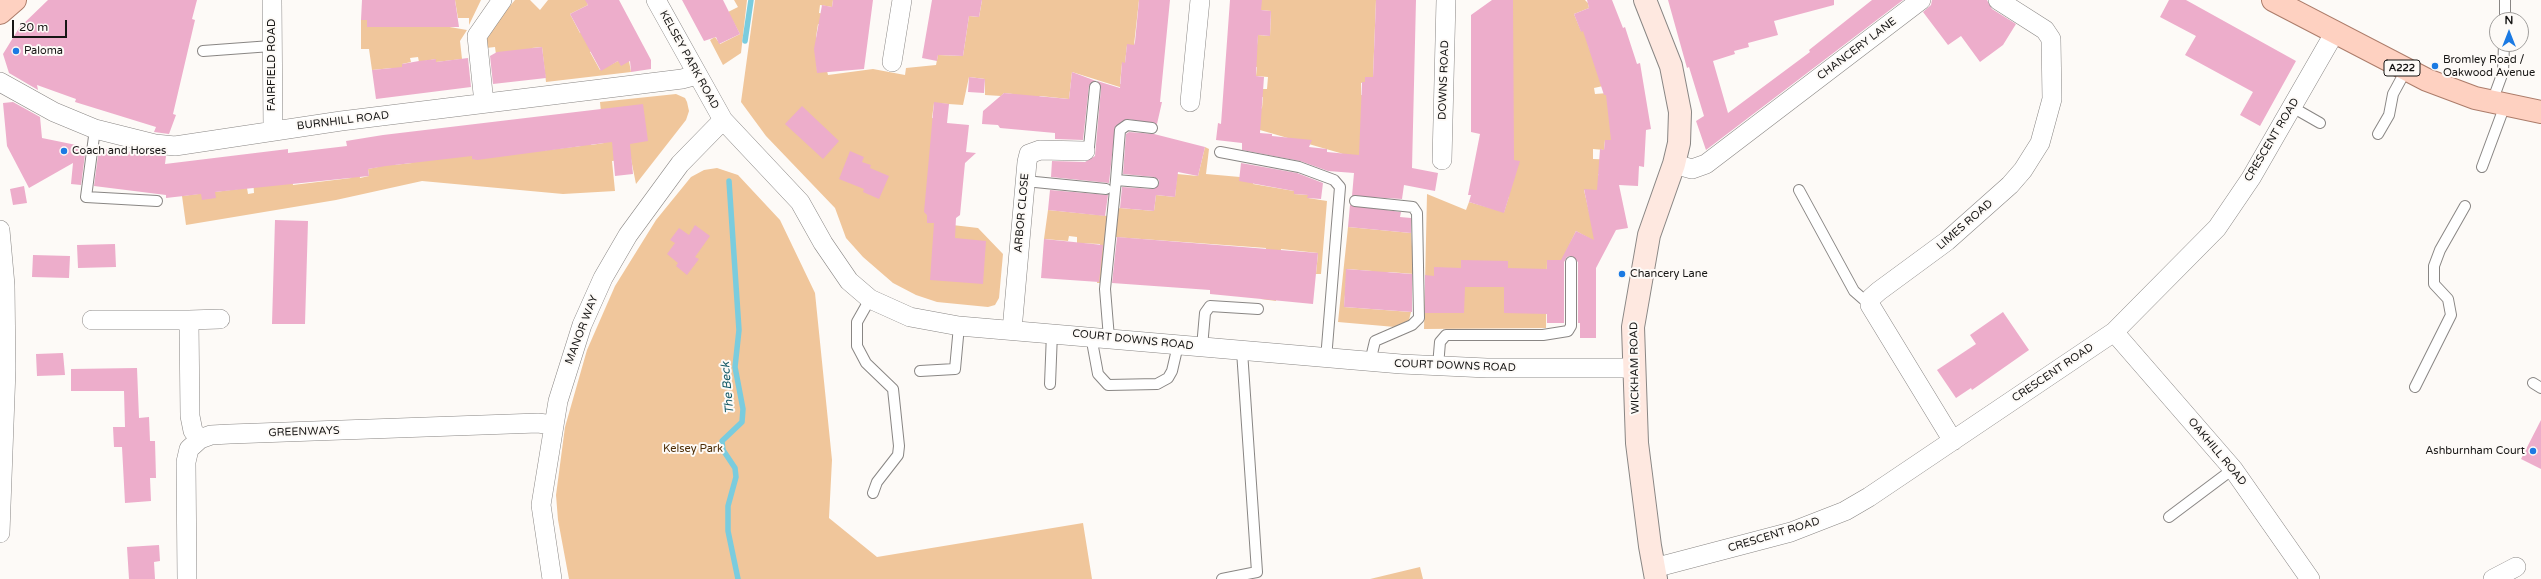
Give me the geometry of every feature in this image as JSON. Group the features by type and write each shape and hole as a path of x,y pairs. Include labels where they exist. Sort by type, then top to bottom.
{"main road":[{"path":"0,13 15,0"},
{"name":"WICKHAM ROAD","path":"1645,0 1671,66 1678,97 1680,126 1674,164 1652,220 1640,275 1633,327 1633,368 1640,476 1655,574"},
{"name":"A222","path":"2273,0 2406,70 2449,90 2541,112"}],"street":[{"name":"FAIRFIELD ROAD","path":"272,0 271,46 273,131"},
{"path":"484,103 477,36 502,0"},
{"name":"KELSEY PARK ROAD","path":"656,0 723,120"},
{"path":"892,62 902,0"},
{"path":"1190,102 1200,0"},
{"name":"DOWNS ROAD","path":"1442,160 1446,0"},
{"name":"CHANCERY LANE","path":"1674,164 1692,168 1706,164 1921,0"},
{"name":"LIMES ROAD","path":"1870,306 1871,298 1878,290 1947,241 2004,190 2023,170 2040,143 2052,99 2051,39 2045,30 1998,0"},
{"name":"CRESCENT ROAD","path":"1655,574 1820,522 1869,497 2114,332 2217,228 2251,178 2336,32"},
{"name":"BURNHILL ROAD","path":"0,82 54,112 95,129 155,144 175,146 273,131 484,103 682,79 697,75"},
{"name":"COURT DOWNS ROAD","path":"723,120 800,202 836,264 850,281 870,299 910,317 959,326 1100,337 1326,359 1438,366 1633,368"},
{"name":"MANOR WAY","path":"552,579 541,505 553,425 565,376 582,325 614,256 670,176 723,120"},
{"name":"ARBOR CLOSE","path":"1012,330 1026,162 1032,151 1085,151"},
{"path":"0,230 5,285 6,369 0,533"},
{"path":"1870,306 1953,441"},
{"path":"92,320 220,319"},
{"path":"187,579 186,462 189,450 200,439 194,431 190,416 189,320"},
{"name":"OAKHILL ROAD","path":"2114,332 2233,469 2310,579"},
{"name":"GREENWAYS","path":"200,439 212,435 230,434 538,423 553,425"},
{"path":"2493,579 2516,567"}],"lane":[{"path":"2505,0 2505,12"},
{"path":"203,50 271,46"},
{"path":"2482,167 2499,103 2504,52"},
{"path":"2378,134 2389,115 2393,94 2406,70"},
{"path":"1085,151 1089,147 1095,87"},
{"path":"2292,107 2320,123"},
{"path":"1152,128 1127,125 1120,130 1100,337 1098,374 1108,385 1157,384 1168,378 1172,371 1178,345"},
{"path":"95,129 86,197 157,201"},
{"path":"1220,152 1299,167 1334,180 1340,187 1326,359"},
{"path":"1116,180 1153,183"},
{"path":"1025,181 1106,189"},
{"path":"1799,190 1854,291 1870,306"},
{"path":"1355,201 1413,207 1417,213 1419,318 1412,325 1374,341 1370,362"},
{"path":"2415,387 2451,315 2448,299 2434,284 2434,266 2440,250 2465,206"},
{"path":"1438,366 1440,342 1446,335 1543,335 1568,331 1571,326 1572,262"},
{"path":"870,299 857,322 857,346 866,363 893,389 899,446 898,455 877,482 873,493"},
{"path":"1202,347 1205,313 1210,306 1258,309"},
{"path":"920,371 955,369 959,326"},
{"path":"1050,384 1052,333"},
{"path":"1222,579 1257,572 1242,351"},
{"path":"2169,517 2233,469"}],"green space":[{"path":"455,0 481,0 469,25 469,18 458,18"},
{"path":"515,0 530,0 540,10 548,0 586,0 588,5 570,14 580,33 598,24 608,42 590,52 600,70 618,61 629,61 631,72 546,82 542,47 532,48 533,57 497,62 495,47 486,48 486,34"},
{"path":"734,0 747,0 741,53 723,65 710,40 715,37 720,44 740,34 728,12 738,7"},
{"path":"755,0 833,0 832,7 820,5 819,13 831,15 829,26 818,24 816,37 817,72 827,71 828,75 873,69 905,75 906,68 936,65 938,55 963,56 969,16 979,17 982,0 1139,0 1134,45 1127,45 1125,63 1122,63 1120,84 1145,86 1145,95 1072,72 1069,99 1040,96 1036,99 1022,95 1018,98 1013,94 1004,93 1001,96 985,95 985,79 969,77 963,105 934,103 932,118 937,119 927,222 978,228 1003,254 999,298 995,305 988,307 937,302 916,295 893,283 863,257 846,238 835,208 766,136 741,102"},
{"path":"1258,0 1376,0 1373,77 1366,77 1365,82 1361,83 1361,95 1372,95 1369,169 1354,158 1340,153 1239,124 1262,108 1263,97 1254,96 1255,89 1267,89 1268,77 1256,76 1257,67 1239,66 1256,56 1258,35 1270,36 1271,11 1251,9"},
{"path":"1513,0 1585,0 1588,3 1589,8 1574,14 1581,31 1596,26 1603,40 1588,45 1603,86 1594,88 1595,94 1621,92 1622,141 1605,140 1604,150 1593,149 1593,159 1620,160 1614,175 1598,174 1599,190 1584,190 1596,242 1576,231 1562,260 1547,260 1546,328 1424,329 1427,194 1466,210 1469,202 1504,212 1509,196"},
{"path":"361,20 367,20 367,27 409,27 409,20 467,30 460,41 462,59 436,62 436,59 419,62 418,57 410,58 411,62 402,64 403,73 392,68 372,70 369,49 361,49"},
{"path":"676,94 685,98 687,102 689,111 686,120 636,184 631,159 612,161 615,191 563,194 422,181 336,200 186,225 182,196 247,188 248,194 254,193 253,178 291,173 293,185 351,178 358,163 360,178 369,176 368,169 378,167 392,159 393,165 412,163 411,156 472,156 472,159 581,146 590,133 591,145 604,143 600,102"},
{"path":"1205,147 1209,149 1206,174 1240,177 1253,182 1253,184 1294,191 1294,194 1308,195 1308,198 1327,201 1321,274 1316,274 1318,253 1281,249 1276,301 1261,299 1266,248 1114,237 1116,210 1120,208 1154,211 1156,195 1175,197 1177,174 1198,176"},
{"name":"Kelsey Park","path":"717,168 738,175 780,220 815,293 832,460 829,518 877,557 1083,523 1092,579 569,579 558,520 556,495 565,427 587,350 615,286 656,220 691,177 704,170"},
{"path":"1048,210 1108,216 1101,283 1097,283 1100,244 1077,243 1077,237 1069,236 1068,241 1044,239"},
{"path":"1348,227 1411,233 1414,274 1389,272 1372,276 1372,271 1347,269 1344,307 1411,312 1409,320 1405,324 1395,327 1338,322"},
{"path":"1420,567 1423,579 1370,579"}],"building":[{"path":"48,0 197,0 192,19 195,20 173,114 176,115 169,134 154,132 156,127 75,102 76,99 37,85 38,90 9,73 3,54 19,28"},
{"path":"362,0 455,0 459,27 367,27 367,20 361,20"},
{"path":"585,0 619,0 651,60 651,69 631,72 630,61 621,66 618,61 601,71 570,14 588,5"},
{"path":"682,0 723,0 740,34 719,44 716,37 704,41"},
{"path":"833,0 873,0 864,69 817,73 814,49 822,5 832,7"},
{"path":"932,0 982,0 979,17 969,16 963,56 938,55 937,61 922,58"},
{"path":"1139,0 1170,0 1160,102 1162,102 1157,124 1127,119 1115,127 1109,183 1051,177 1052,161 1085,162 1095,156 1101,88 1097,81 1120,88 1122,62 1125,63 1127,44 1134,45 1135,42"},
{"path":"1230,0 1262,0 1261,10 1271,11 1270,36 1258,35 1256,76 1264,77 1260,133 1272,134 1272,136 1312,140 1309,147 1327,149 1327,152 1359,155 1362,82 1365,82 1365,77 1373,77 1376,0 1416,0 1412,168 1438,173 1435,191 1404,185 1402,199 1352,196 1354,173 1328,171 1300,161 1242,150 1242,143 1216,140 1218,123 1221,124"},
{"path":"1492,0 1513,0 1514,160 1520,161 1504,213 1469,202 1471,195 1468,195 1480,134 1471,132 1471,15"},
{"path":"1587,0 1612,0 1623,28 1625,27 1637,64 1640,63 1651,129 1646,130 1644,167 1639,166 1638,186 1619,185 1628,228 1616,230 1596,268 1596,338 1580,338 1580,323 1578,323 1578,262 1571,256 1567,257 1564,262 1564,323 1547,323 1547,314 1504,313 1504,287 1465,287 1464,313 1425,313 1425,275 1434,276 1434,267 1461,268 1461,260 1508,261 1508,268 1547,269 1547,260 1561,260 1576,231 1594,240 1584,189 1597,190 1600,149 1604,150 1605,140 1611,140 1606,95 1604,95 1583,31 1581,32 1574,14 1589,8"},
{"path":"1668,0 1834,0 1834,5 1774,21 1778,35 1748,43 1749,47 1734,51 1735,54 1713,61 1728,113 1810,52 1809,50 1872,0 1903,0 1706,150 1696,121 1704,116 1689,67 1687,68"},
{"path":"1932,0 1987,0 1992,9 2016,24 2003,45 1980,62 1961,36 1948,45 1923,12 1931,5"},
{"path":"2169,0 2186,0 2296,61 2260,126 2240,115 2253,92 2185,55 2196,36 2160,17"},
{"path":"542,47 546,78 493,84 490,56 497,52"},
{"path":"468,58 471,87 376,99 372,70 402,67 402,64 419,61 436,59 436,62"},
{"path":"1072,72 1096,81 1089,86 1083,140 1055,139 1055,133 1000,128 998,125 982,124 983,111 1004,93 1069,99"},
{"path":"969,77 985,79 984,93 968,92"},
{"path":"13,102 40,117 42,138 86,147 81,185 71,184 73,163 29,188 7,146 3,103"},
{"path":"934,102 949,104 947,123 969,125 966,152 976,153 965,163 960,215 956,218 955,238 986,241 983,284 930,280 934,223 927,223 927,215 924,212"},
{"path":"643,104 648,141 630,144 633,174 615,176 612,142 477,160 472,159 472,156 386,166 368,169 369,176 215,192 216,198 202,200 201,194 166,198 166,195 94,186 99,148 166,156 165,164 288,149 288,153 347,146 346,141 383,135"},
{"path":"802,106 839,141 823,159 785,124"},
{"path":"1129,132 1154,134 1205,147 1198,176 1178,172 1175,197 1156,195 1154,211 1120,208 1122,187 1153,189 1159,184 1159,180 1154,177 1123,174 1126,134"},
{"path":"850,151 864,157 862,162 871,165 870,168 889,176 879,199 863,192 864,189 839,179"},
{"path":"1241,163 1297,173 1323,183 1321,199 1307,198 1308,195 1294,194 1294,191 1239,181"},
{"path":"24,186 27,203 13,205 10,189"},
{"path":"1050,190 1108,195 1105,216 1048,210"},
{"path":"1350,205 1401,212 1400,217 1411,218 1411,233 1348,227"},
{"path":"275,220 308,221 305,324 272,324"},
{"path":"695,225 710,236 695,257 699,259 687,275 676,266 678,263 667,254 675,243 670,240 679,228 689,235"},
{"path":"1117,237 1318,253 1313,304 1210,294 1210,290 1112,283"},
{"path":"1044,239 1103,245 1099,282 1041,278"},
{"path":"115,244 116,267 78,268 77,245"},
{"path":"33,255 70,256 69,278 32,277"},
{"path":"1346,269 1412,274 1412,312 1344,307"},
{"path":"2003,312 2029,350 1972,390 1971,388 1956,398 1937,370 1976,344 1970,335"},
{"path":"63,353 65,375 37,376 36,354"},
{"path":"137,368 139,418 149,417 150,441 155,441 156,478 150,478 151,501 125,503 122,447 114,447 113,427 125,427 124,391 71,391 71,369"},
{"name":"Ashburnham Court","path":"2541,420 2541,469 2521,459"},
{"path":"159,545 160,561 154,562 155,579 129,579 127,547"}],"waterway":[{"name":"The Beck","path":"745,41 751,0"},
{"name":"The Beck","path":"729,181 739,330 735,367 743,409 742,422 722,441 723,450 735,468 736,477 728,506 728,531 738,579"}],"place":[{"name":"Paloma","path":"16,51"},
{"name":"Bromley Road / Oakwood Avenue","path":"2435,66"},
{"name":"Coach and Horses","path":"64,151"},
{"name":"Chancery Lane","path":"1622,274"},
{"name":"Ashburnham Court","path":"2533,451"}]}
